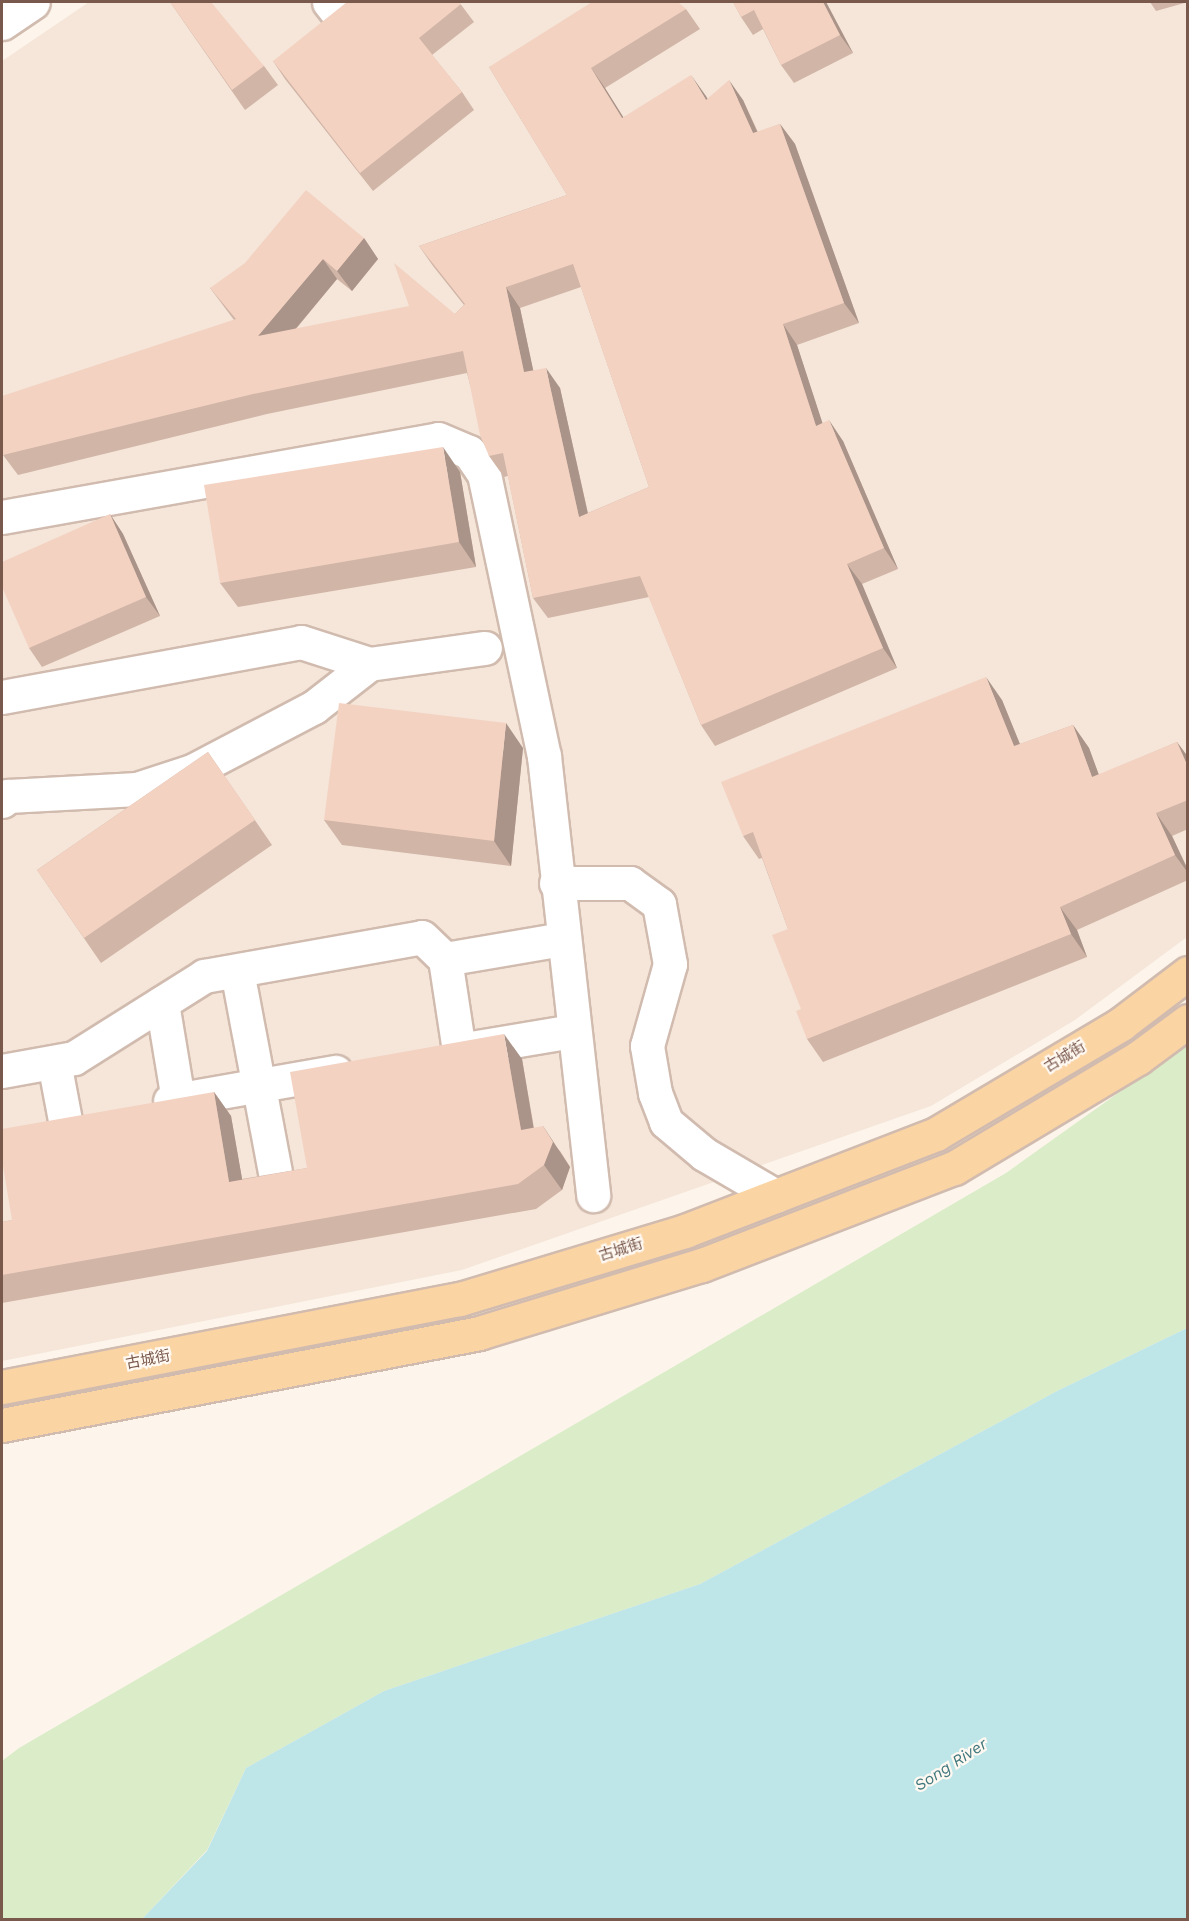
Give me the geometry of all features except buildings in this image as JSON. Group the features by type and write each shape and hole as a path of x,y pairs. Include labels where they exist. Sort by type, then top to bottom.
{"main road":[{"name":"古城街","path":"2,1387 460,1299 685,1231 936,1134 1121,1024 1188,974"},
{"path":"2,1425 479,1333 702,1265 954,1168 1138,1058 1188,1021"}],"street":[{"path":"2,23 33,2"},
{"path":"2,517 438,439 469,452 484,474 544,756 562,939 593,1195"},
{"path":"485,648 506,580"},
{"path":"2,697 300,642 369,664 485,648"},
{"path":"485,648 532,701"},
{"path":"2,801 8,796 137,789 192,771 314,707 369,664"},
{"path":"556,883 630,882 659,904 670,964 647,1047 655,1093 666,1122 704,1154 776,1196"},
{"path":"2,1071 74,1058 204,976 422,937 445,959 459,1050"},
{"path":"445,959 562,939"},
{"path":"237,970 275,1172"},
{"path":"162,1003 178,1100"},
{"path":"423,1056 573,1031"},
{"path":"54,1062 65,1120"},
{"path":"144,1106 364,1067"},
{"path":"33,1125 99,1114"}],"shaded area":[{"path":"89,2 1187,2 1187,937 1075,1020 931,1106 462,1270 2,1361 2,61"}],"green space":[{"path":"1187,1044 1187,1328 1057,1391 700,1584 384,1691 246,1768 207,1850 142,1919 2,1919 2,1761 19,1748 1006,1173"}],"water":[{"name":"Song River","path":"1187,1328 1187,1919 142,1919 207,1851 246,1768 384,1691 700,1584 1057,1391"}]}
